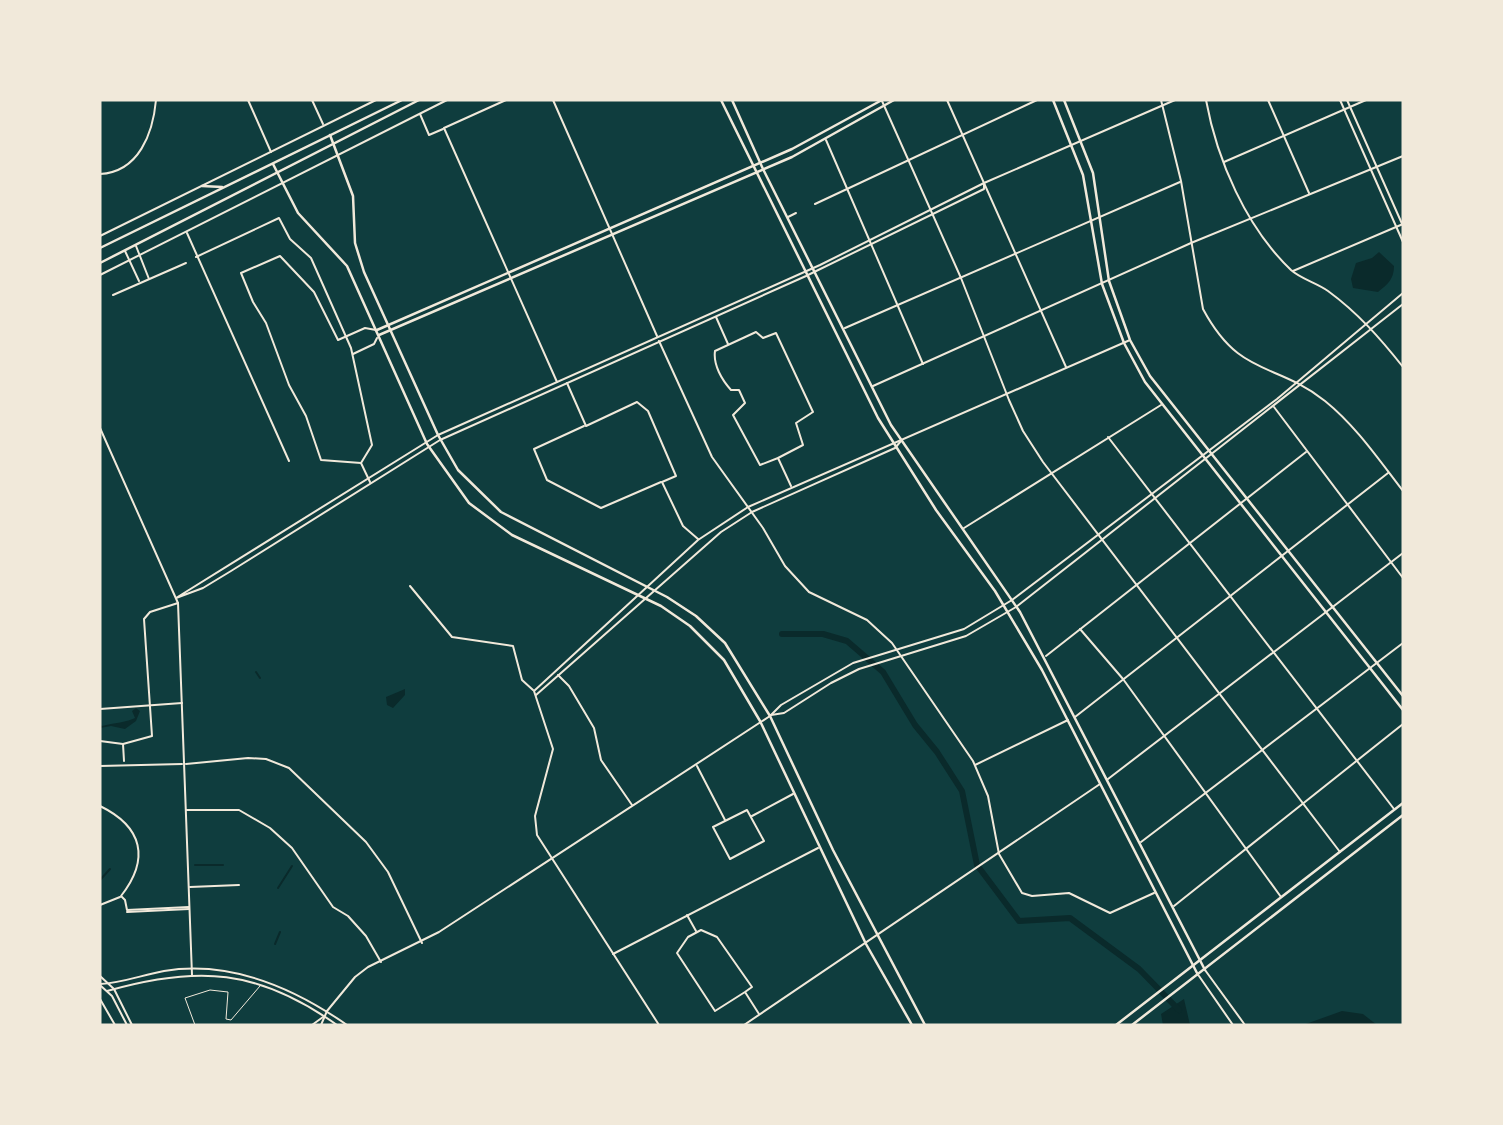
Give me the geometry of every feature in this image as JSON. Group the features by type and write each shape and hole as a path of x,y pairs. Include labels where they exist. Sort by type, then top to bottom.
{"main road":[{"path":"100,248 402,100"},
{"path":"100,263 419,100"},
{"path":"721,100 803,271 891,442 1003,605 1068,720 1198,975"},
{"path":"732,100 762,169 901,441 1012,600 1141,842 1205,970"},
{"path":"511,276 610,226 819,136 882,100"},
{"path":"379,335 826,140 894,100"},
{"path":"1053,100 1083,175 1102,284 1123,342 1161,404 1403,710"},
{"path":"1064,100 1093,173 1109,281 1130,340 1150,376 1403,696"},
{"path":"330,135 354,200 356,246 364,272 440,440 458,470 501,512 648,586 712,629 735,657 770,716 877,937 925,1025"},
{"path":"273,164 298,213 347,266 427,444 470,503 495,525 646,599 690,626 708,642 740,684 866,944 912,1025"},
{"path":"202,186 226,187"},
{"path":"377,330 390,328"},
{"path":"1116,1025 1403,803"},
{"path":"1132,1025 1402,816"}],"street":[{"path":"100,174 123,168 144,146 154,121 156,100"},
{"path":"248,100 271,152"},
{"path":"312,100 324,125"},
{"path":"100,236 376,100"},
{"path":"100,275 447,100"},
{"path":"491,100 493,105"},
{"path":"420,114 429,135 506,100"},
{"path":"553,100 712,457 785,566 809,592 867,620 902,656 975,765 988,796 999,854 1022,893 1032,897 1069,893 1110,913 1157,892"},
{"path":"882,100 961,278 1023,431 1340,852"},
{"path":"947,100 1067,368"},
{"path":"815,204 1037,100"},
{"path":"1161,100 1181,181 1203,309 1225,344 1248,363 1301,385 1349,423 1403,491"},
{"path":"176,598 231,571 430,449 440,440 803,271 813,269 984,183 1175,100"},
{"path":"1206,100 1212,132 1223,162 1251,218 1292,271 1326,290 1367,323 1403,367"},
{"path":"1268,100 1309,194"},
{"path":"1340,100 1403,242"},
{"path":"1292,271 1403,224 1347,100"},
{"path":"1223,162 1366,100"},
{"path":"444,128 557,383"},
{"path":"826,140 923,364"},
{"path":"872,387 1191,243 1403,156"},
{"path":"843,329 1181,181"},
{"path":"931,211 984,189 984,183"},
{"path":"787,217 796,213"},
{"path":"196,257 279,218 290,239 312,258 352,354 372,445 360,463"},
{"path":"186,232 289,460"},
{"path":"135,245 149,279"},
{"path":"125,250 140,283"},
{"path":"360,463 321,460 306,416 289,386 266,323 253,302 241,273 280,256 314,292 338,340 365,328 377,330"},
{"path":"113,295 186,263"},
{"path":"659,339 806,276 813,269"},
{"path":"314,292 324,287"},
{"path":"770,716 781,705 856,662 964,629 1012,600 1295,384 1403,293"},
{"path":"321,1025 327,1011 355,977 422,943 760,721 784,713 831,682 873,665 966,636 1016,607 1104,541 1403,304"},
{"path":"716,316 728,345"},
{"path":"756,332 763,338 776,333 813,412 796,423 803,445 778,458 760,465 733,415 745,403 739,390 731,390 725,384 714,359 715,351 756,332"},
{"path":"352,354 374,344 379,335"},
{"path":"534,691 698,540 748,507 891,442 901,441 1130,340"},
{"path":"176,598 438,435 566,381"},
{"path":"566,381 586,426"},
{"path":"637,402 648,411 676,476 662,482 601,508 547,480 534,449 637,402"},
{"path":"963,529 1161,404"},
{"path":"1274,407 1403,578"},
{"path":"100,428 178,603 192,975"},
{"path":"1108,437 1395,810"},
{"path":"535,696 646,599 700,547 751,512 895,448 901,441"},
{"path":"1044,658 1306,452"},
{"path":"778,458 791,487"},
{"path":"360,463 371,483"},
{"path":"1075,717 1388,472"},
{"path":"662,482 682,526 698,540"},
{"path":"1108,779 1403,553"},
{"path":"410,586 452,636 513,646 522,680 534,691 553,749 535,816 537,835 659,1025"},
{"path":"100,741 123,744 152,736 144,619 150,612 178,603"},
{"path":"1080,629 1123,679 1281,898"},
{"path":"1141,842 1403,643"},
{"path":"558,675 569,686 594,728 601,760 632,805"},
{"path":"100,709 182,703"},
{"path":"975,765 1068,720"},
{"path":"1173,907 1403,724"},
{"path":"123,744 124,761"},
{"path":"100,766 183,764 248,758 266,760 289,768 366,842 388,872 422,943"},
{"path":"696,764 725,821"},
{"path":"744,1025 1100,784"},
{"path":"751,816 794,794"},
{"path":"100,806 127,824 140,854 137,870 121,896 100,905"},
{"path":"186,810 239,810 270,828 292,848 333,907 348,916 366,936 381,962"},
{"path":"747,810 751,816 764,841 730,859 713,827 747,810"},
{"path":"1402,816 1403,822"},
{"path":"612,955 818,848"},
{"path":"189,887 239,885"},
{"path":"121,896 125,900 127,910 190,908"},
{"path":"127,912 190,908"},
{"path":"687,915 696,932"},
{"path":"696,932 711,932 717,937 752,987 745,992 715,1011 677,953 688,937 696,932"},
{"path":"1205,970 1245,1025"},
{"path":"100,985 165,971 228,971 270,983 327,1011 347,1025"},
{"path":"107,991 152,978 212,975 261,985 287,994 337,1025"},
{"path":"1198,975 1233,1025"},
{"path":"100,976 114,989 132,1025"},
{"path":"100,985 107,991 127,1025"},
{"path":"745,992 760,1015"},
{"path":"100,999 115,1025"},
{"path":"312,1025 324,1016"}],"lane":[{"path":"195,1025 185,998 210,990 228,992 226,1019 231,1020 261,985"}],"water":[{"path":"1379,252 1394,266 1390,281 1378,292 1353,288 1351,279 1356,263 1372,258"},
{"path":"405,689 405,695 393,708 387,705 386,697"},
{"path":"136,708 140,711 136,721 125,729 111,726 100,728 100,724 102,726 135,718 132,711"},
{"path":"1184,999 1190,1025 1163,1025 1161,1014"},
{"path":"1342,1011 1363,1014 1377,1025 1303,1025"}],"waterway":[{"path":"782,634 823,634 847,641 883,672 915,725 937,752 962,791 977,865 1019,921 1070,918 1139,969 1179,1010"},
{"path":"256,672 260,678"},
{"path":"195,865 223,865"},
{"path":"278,888 292,866"},
{"path":"100,880 110,869"},
{"path":"275,944 280,932"}]}
